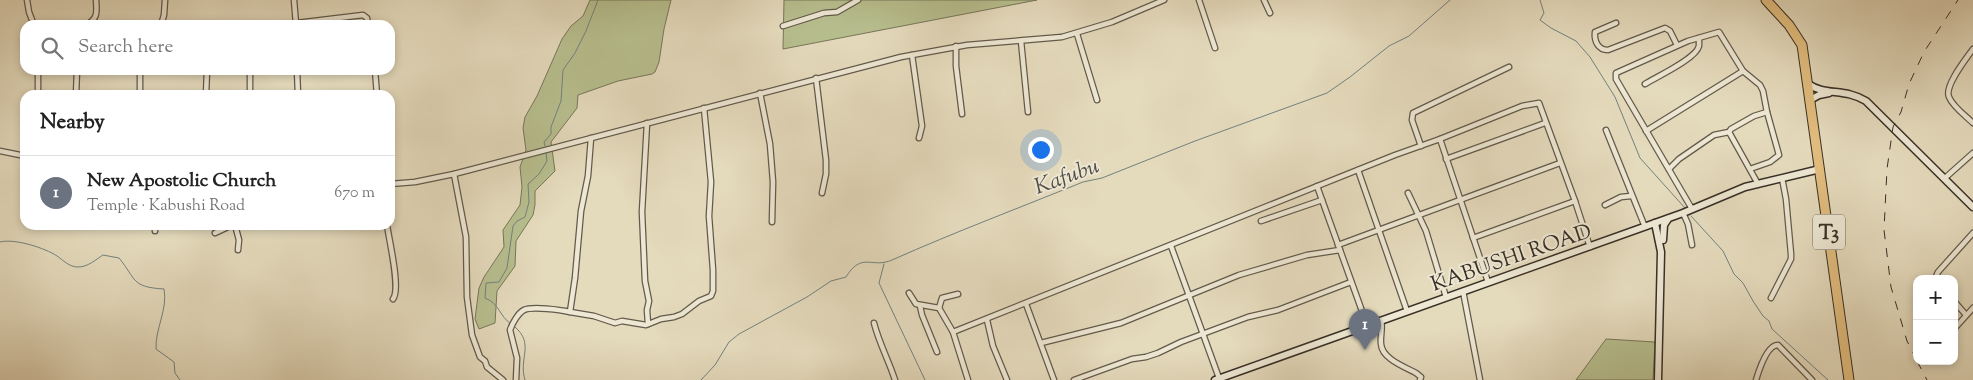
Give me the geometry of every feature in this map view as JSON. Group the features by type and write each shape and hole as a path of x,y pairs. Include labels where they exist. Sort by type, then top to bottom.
{"highway":[{"name":"T3","path":"1766,0 1789,25 1800,41 1808,84 1849,380"}],"main road":[{"path":"1808,84 1816,89 1854,94 1874,107 1973,207"},
{"path":"1810,100 1819,95 1835,91"},
{"name":"KABUSHI ROAD","path":"1217,379 1668,219 1758,184 1820,169"},
{"path":"1658,380 1661,252 1664,225 1668,219"},
{"path":"1655,223 1661,252"}],"street":[{"path":"27,0 28,12 32,20"},
{"path":"92,20 97,14 96,0"},
{"path":"163,20 166,0"},
{"path":"294,0 296,20"},
{"path":"783,26 824,13 837,12 858,0"},
{"path":"395,184 415,182 454,174 816,78 912,55 956,46 1062,37 1077,34 1112,22 1164,0"},
{"path":"1199,0 1215,48"},
{"path":"1264,0 1270,13"},
{"path":"326,20 363,15 367,20"},
{"path":"1616,23 1595,32 1599,48 1602,50 1608,50 1665,28 1670,31 1677,45"},
{"path":"1692,209 1615,76 1616,73 1677,45 1714,32 1722,34 1743,71 1760,85 1763,91 1766,112 1779,155 1770,162 1750,169"},
{"path":"1077,34 1097,100"},
{"path":"1644,84 1686,61 1697,50 1699,38"},
{"path":"1021,41 1028,112"},
{"path":"956,46 956,66 962,114"},
{"path":"1973,49 1953,79 1948,94 1950,100 1973,123"},
{"path":"912,55 922,126 919,138"},
{"path":"1421,146 1412,120 1413,113 1509,67"},
{"path":"1646,130 1743,71"},
{"path":"38,75 38,90"},
{"path":"76,90 77,75"},
{"path":"140,75 140,90"},
{"path":"206,90 207,75"},
{"path":"249,90 250,75"},
{"path":"296,75 298,90"},
{"path":"375,75 377,90"},
{"path":"816,78 826,160 826,174 822,193"},
{"path":"760,93 769,138 773,182 772,222"},
{"path":"953,332 987,320 1317,186 1532,103 1539,103 1590,247"},
{"path":"516,380 517,358 510,330 524,310 570,312 594,316 615,323 622,321 642,325 682,314 699,301 709,298 713,291 709,216 711,182 704,108"},
{"path":"1669,169 1679,159 1714,135 1729,132 1754,116 1766,112"},
{"path":"1446,159 1545,123"},
{"path":"647,124 642,212 644,281 649,301 648,324"},
{"path":"1606,130 1644,227"},
{"path":"1729,132 1758,184"},
{"path":"570,312 588,176 591,138"},
{"path":"1440,138 1488,282"},
{"path":"0,151 20,155"},
{"path":"1945,178 1973,153"},
{"path":"1041,343 1121,322 1239,275 1307,255 1339,248 1379,230 1560,163"},
{"path":"1358,170 1407,311"},
{"path":"454,174 466,237 467,297 472,335 480,357 485,361 487,367 503,380"},
{"path":"1771,298 1791,259 1786,198 1782,178"},
{"path":"1317,186 1367,325"},
{"path":"1408,193 1430,244 1446,297"},
{"path":"1605,205 1631,196"},
{"path":"1261,221 1322,200"},
{"path":"1473,238 1575,201"},
{"path":"1683,213 1688,224 1692,245"},
{"path":"216,233 222,230"},
{"path":"235,230 239,240 238,250"},
{"path":"388,230 394,262 396,294 393,299"},
{"path":"1937,275 1973,233"},
{"path":"1171,246 1204,334 1217,379"},
{"path":"1074,380 1132,359 1158,353 1181,342 1248,317 1278,310 1351,282"},
{"path":"1463,291 1480,380"},
{"path":"909,292 913,301 920,306 939,308 953,332 968,380"},
{"path":"939,308 942,298 958,294"},
{"path":"1026,304 1054,380"},
{"path":"920,306 937,352"},
{"path":"1958,306 1966,315"},
{"path":"1958,324 1973,308"},
{"path":"987,320 993,346 1007,380"},
{"path":"1381,320 1383,329 1381,346 1386,355 1416,373 1421,377 1420,380"},
{"path":"874,323 896,380"},
{"path":"1756,380 1771,346 1774,345 1778,345 1812,380"}],"green space":[{"path":"590,0 671,0 659,62 655,72 652,74 618,81 578,95 577,108 551,142 555,171 535,191 533,215 516,241 515,266 497,291 495,323 479,329 475,319 479,288 504,247 503,230 520,205 522,187 520,167 526,150 523,128 525,117 537,96 562,39 571,26 583,16"},
{"path":"784,0 1037,0 783,49"},
{"path":"1606,339 1655,342 1653,380 1576,380"}],"waterway":[{"path":"545,146 544,142 551,134 551,127 561,101 563,70 575,53 598,0"},
{"name":"Kafubu","path":"701,380 715,365 729,342 739,334 807,297 831,281 846,277 857,265 892,260 1083,182 1102,178 1195,141 1327,93 1389,46 1409,36 1450,0"},
{"path":"1540,0 1544,13 1540,20 1576,41 1590,57 1615,97 1640,158 1685,208"},
{"path":"511,324 494,303 485,298 486,283 499,282 507,268 513,226 517,221 525,217 529,202 528,184 539,174 547,161 546,153"},
{"path":"1691,216 1723,251 1734,274 1743,283 1763,316 1769,321 1772,329 1828,380"},
{"name":"Kafubu","path":"0,242 13,241 37,247 52,253 75,267 88,265 103,255 119,258 132,277 140,284 164,289 163,312 157,334 156,349 174,362 175,373 180,380"},
{"path":"884,264 879,283 925,380"},
{"path":"515,327 521,333 524,340 523,372 525,380"}],"railway":[{"path":"1913,352 1907,341 1891,287 1884,230 1887,169 1893,127 1901,112 1909,84 1924,52 1958,0"},
{"path":"1919,365 1927,380"}],"place":[{"name":"New Apostolic Church","path":"1365,350"}]}
